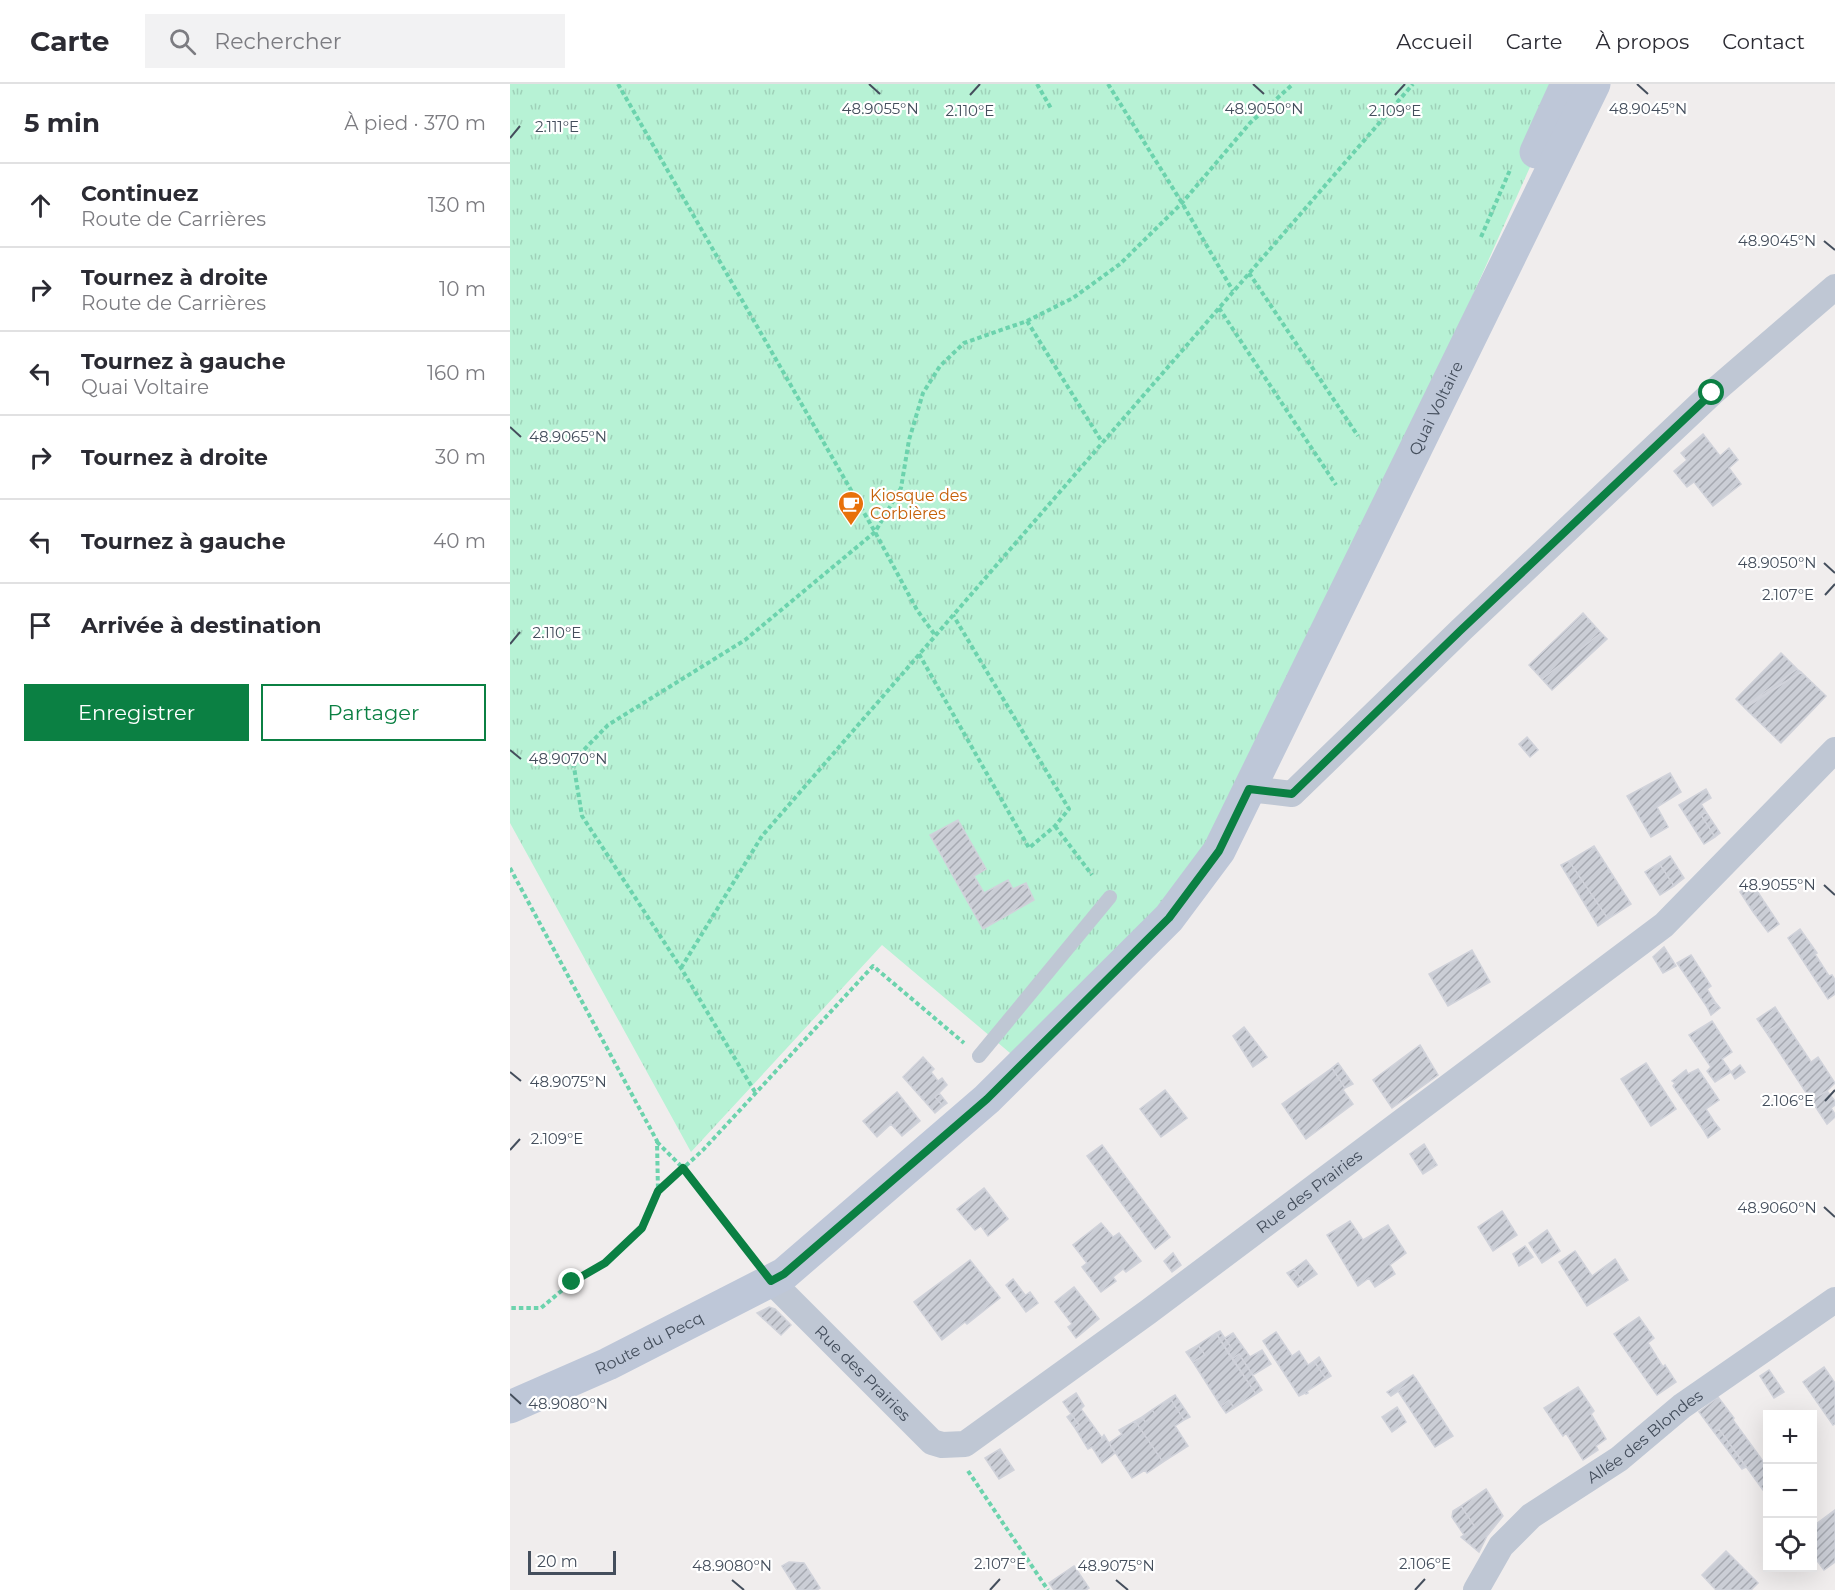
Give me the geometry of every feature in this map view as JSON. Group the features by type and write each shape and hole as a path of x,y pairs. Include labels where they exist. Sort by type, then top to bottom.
{"main road":[{"name":"Quai Voltaire","path":"1277,734 1567,84"},
{"name":"Quai Voltaire","path":"777,1277 987,1099 1169,918 1219,851 1594,84"},
{"name":"Route du Pecq","path":"510,1407 608,1364 777,1277"}],"street":[{"path":"1249,789 1292,794 1703,401 1835,287"},
{"name":"Rue des Prairies","path":"777,1277 932,1442 951,1446 965,1444 1148,1312 1656,932 1702,888 1835,750"},
{"name":"Allée des Blondes","path":"1476,1590 1501,1546 1531,1516 1619,1460 1682,1406 1835,1300"}],"lane":[{"path":"980,1056 1110,897"}],"path":[{"path":"618,84 875,532 917,610 935,635"},
{"path":"1037,84 1052,110"},
{"path":"1108,84 1182,203 1233,292"},
{"path":"756,1092 681,968 582,816 573,761 608,725 745,640 875,532 902,488 909,440 922,393 940,366 964,343 1027,321 1073,298 1120,264 1182,203 1250,123 1293,84"},
{"path":"681,968 762,836 1413,84"},
{"path":"1477,248 1515,160"},
{"path":"1249,273 1358,436"},
{"path":"1219,308 1336,485"},
{"path":"1027,321 1102,442"},
{"path":"919,654 1029,848 1055,826 1069,808 953,615"},
{"path":"1055,826 1092,875"},
{"path":"510,868 657,1141 777,1277"},
{"path":"510,1308 541,1308 572,1282 605,1263 642,1228 658,1191 703,1150 873,966 980,1056"},
{"path":"657,1141 658,1191"},
{"path":"951,1446 1048,1590"}],"green space":[{"path":"510,84 1567,84 1277,734 1219,851 1022,1063 882,945 691,1152 510,823"}],"building":[{"path":"1703,434 1720,456 1729,448 1738,460 1729,468 1741,484 1713,506 1694,482 1687,487 1674,471 1687,460 1681,453"},
{"path":"1583,613 1601,633 1542,679 1529,665"},
{"path":"1601,633 1607,639 1552,690 1542,679"},
{"path":"1781,653 1797,669 1744,707 1736,699"},
{"path":"1797,669 1801,672 1744,707"},
{"path":"1801,672 1826,696 1781,743 1745,708"},
{"path":"1527,737 1538,750 1530,757 1519,744"},
{"path":"1670,773 1681,792 1657,807 1668,827 1651,837 1627,796"},
{"path":"1706,789 1711,798 1701,804 1706,812 1701,815 1715,837 1704,844 1679,805"},
{"path":"1706,812 1720,833 1715,837 1701,815"},
{"path":"958,820 986,869 974,876 984,893 1008,880 1013,889 1026,883 1034,900 983,929 930,835"},
{"path":"1594,846 1631,904 1608,919 1569,861"},
{"path":"1670,856 1684,878 1674,886 1659,863"},
{"path":"1569,861 1608,919 1598,926 1561,865"},
{"path":"1659,863 1674,886 1660,895 1645,872"},
{"path":"1752,883 1765,903 1753,912 1740,892"},
{"path":"1765,903 1779,924 1768,932 1753,912"},
{"path":"1800,929 1817,953 1815,954 1829,976 1832,975 1835,980 1835,994 1828,999 1788,938"},
{"path":"1664,947 1676,966 1663,973 1653,957"},
{"path":"1472,950 1490,982 1448,1006 1429,974"},
{"path":"1691,955 1711,986 1707,989 1715,1002 1707,1007 1677,963"},
{"path":"1715,1002 1720,1008 1711,1015 1707,1007"},
{"path":"1775,1007 1784,1021 1766,1032 1757,1019"},
{"path":"1712,1021 1732,1052 1722,1059 1731,1072 1715,1082 1707,1071 1711,1067 1689,1035"},
{"path":"1784,1021 1811,1062 1818,1057 1835,1083 1827,1091 1811,1100 1766,1032"},
{"path":"1244,1027 1267,1057 1253,1067 1233,1036"},
{"path":"1420,1045 1438,1075 1392,1108 1373,1080"},
{"path":"923,1057 934,1069 931,1072 938,1081 942,1078 947,1085 935,1097 943,1106 935,1113 903,1077"},
{"path":"1338,1063 1353,1084 1345,1088 1332,1068"},
{"path":"1646,1063 1676,1109 1651,1126 1621,1079"},
{"path":"1740,1065 1745,1072 1735,1079 1731,1072"},
{"path":"1332,1068 1353,1104 1306,1139 1282,1104"},
{"path":"1698,1069 1719,1100 1706,1109 1715,1123 1704,1131 1673,1086 1675,1083 1672,1081 1686,1070 1688,1074"},
{"path":"1165,1090 1187,1118 1161,1137 1140,1109"},
{"path":"1827,1091 1835,1101 1835,1105 1831,1108 1835,1117 1827,1124 1811,1100"},
{"path":"897,1092 920,1121 902,1136 891,1124 877,1137 863,1121"},
{"path":"939,1093 947,1103 943,1106 935,1097"},
{"path":"1715,1123 1720,1129 1708,1138 1704,1131"},
{"path":"1424,1144 1437,1165 1423,1174 1410,1154"},
{"path":"1102,1145 1170,1237 1155,1249 1087,1156"},
{"path":"984,1188 1008,1219 988,1236 981,1226 975,1230 957,1209"},
{"path":"1502,1211 1517,1235 1493,1251 1478,1227"},
{"path":"1350,1221 1363,1240 1388,1225 1406,1253 1390,1265 1395,1274 1375,1287 1369,1278 1358,1286 1327,1235"},
{"path":"1101,1223 1113,1237 1119,1233 1141,1261 1126,1272 1123,1269 1113,1277 1116,1281 1101,1292 1082,1267 1087,1263 1073,1245"},
{"path":"1547,1230 1560,1251 1542,1263 1529,1243"},
{"path":"1525,1246 1533,1257 1519,1266 1513,1254"},
{"path":"1575,1251 1592,1276 1615,1259 1628,1280 1587,1306 1559,1262"},
{"path":"1173,1253 1181,1265 1172,1272 1164,1261"},
{"path":"970,1260 1000,1298 942,1340 914,1302"},
{"path":"1306,1260 1317,1274 1304,1283 1294,1269"},
{"path":"1294,1269 1304,1283 1298,1287 1287,1273"},
{"path":"1013,1279 1025,1295 1018,1301 1006,1285"},
{"path":"1074,1287 1099,1319 1076,1338 1068,1327 1072,1324 1055,1302"},
{"path":"1030,1292 1038,1303 1026,1312 1018,1301"},
{"path":"769,1307 775,1309 791,1325 781,1335 757,1313"},
{"path":"1639,1317 1654,1338 1648,1343 1663,1367 1665,1365 1676,1382 1657,1395 1614,1334"},
{"path":"1220,1331 1232,1349 1228,1353 1216,1333"},
{"path":"1276,1332 1292,1356 1299,1351 1308,1365 1314,1361 1326,1379 1307,1391 1308,1393 1299,1396 1263,1341"},
{"path":"1216,1333 1256,1394 1234,1408 1229,1400 1221,1406 1193,1362 1205,1355 1198,1345"},
{"path":"1233,1333 1250,1357 1262,1350 1271,1364 1253,1375 1239,1354 1232,1359 1228,1353 1232,1349 1225,1338"},
{"path":"1198,1345 1205,1355 1193,1362 1186,1352"},
{"path":"1239,1354 1262,1390 1256,1394 1232,1359"},
{"path":"1319,1357 1331,1376 1326,1379 1314,1361"},
{"path":"1824,1367 1835,1383 1835,1424 1833,1425 1803,1382"},
{"path":"1769,1370 1784,1392 1774,1398 1760,1376"},
{"path":"1413,1375 1416,1379 1391,1396 1387,1392"},
{"path":"1416,1379 1453,1436 1435,1447 1398,1391"},
{"path":"1578,1387 1594,1411 1591,1414 1606,1439 1596,1446 1598,1450 1583,1460 1566,1433 1563,1436 1544,1408"},
{"path":"1076,1393 1084,1406 1081,1409 1102,1438 1104,1435 1115,1453 1102,1463 1092,1447 1088,1449 1075,1428 1079,1425 1063,1402"},
{"path":"1175,1395 1190,1417 1184,1420 1170,1398"},
{"path":"1718,1397 1763,1461 1763,1490 1719,1429 1714,1432 1699,1412"},
{"path":"1170,1398 1184,1420 1175,1426 1188,1446 1163,1462 1135,1421 1142,1417 1145,1422 1156,1415 1152,1410"},
{"path":"1229,1400 1234,1408 1226,1413 1221,1406"},
{"path":"1397,1407 1406,1422 1392,1432 1382,1417"},
{"path":"1152,1410 1156,1415 1145,1422 1142,1417"},
{"path":"1071,1414 1079,1425 1075,1428 1067,1417"},
{"path":"1135,1421 1163,1462 1147,1473 1145,1470 1132,1478 1109,1443 1122,1434 1119,1430"},
{"path":"1719,1429 1746,1467 1742,1469 1714,1432"},
{"path":"1000,1449 1014,1470 999,1479 985,1458"},
{"path":"1486,1489 1503,1516 1487,1536 1479,1552 1461,1537 1475,1527 1461,1506"},
{"path":"1461,1506 1475,1527 1464,1535 1452,1517 1453,1511"},
{"path":"1835,1510 1835,1562 1824,1570 1817,1561 1817,1523"},
{"path":"1726,1551 1758,1583 1751,1590 1716,1590 1702,1575"},
{"path":"789,1562 804,1563 820,1588 797,1590 782,1566"},
{"path":"1074,1566 1089,1588 1086,1590 1054,1590 1049,1583"}],"place":[{"name":"Kiosque des Corbières","path":"851,527"}],"route":[{"path":"572,1282 605,1263 642,1228 658,1191 683,1168 771,1281 784,1274 987,1099 1169,918 1219,851 1249,789 1292,794 1461,630 1712,393"}]}
